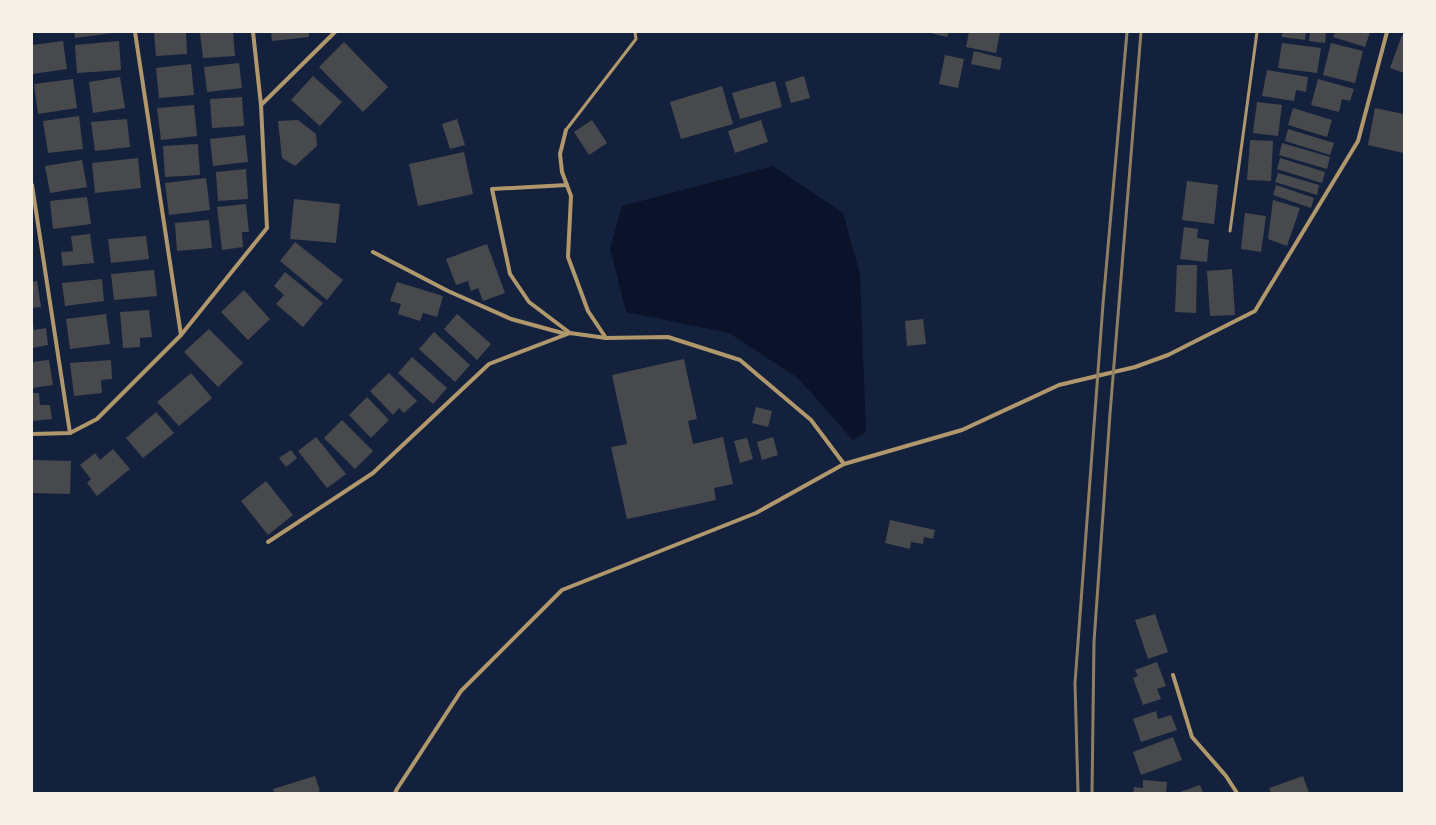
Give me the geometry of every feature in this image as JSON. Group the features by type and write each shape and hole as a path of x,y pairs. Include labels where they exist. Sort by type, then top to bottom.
{"street":[{"path":"135,32 181,335"},
{"path":"32,434 70,433 97,419 181,335 267,228 261,105 253,32"},
{"path":"261,105 335,32"},
{"path":"395,793 396,789 461,691 562,590 756,513 844,464 962,430 1059,385 1136,367 1168,355 1255,311 1358,141 1387,32"},
{"path":"566,130 560,154 562,172 571,196 568,257 588,311 606,338"},
{"path":"32,185 70,433"},
{"path":"567,185 492,189 510,274 529,302 568,334"},
{"path":"373,252 448,292 511,319 568,334 606,338 668,337 740,360 810,420 844,464"},
{"path":"268,542 373,473 489,364 568,334"},
{"path":"1173,675 1192,737 1226,776 1237,793"}],"lane":[{"path":"566,130 636,39 635,32"},
{"path":"1230,231 1257,32"}],"water":[{"path":"773,166 843,213 860,274 866,432 853,440 798,378 729,333 626,312 610,248 622,206"}],"building":[{"path":"74,32 113,32 113,33 75,38"},
{"path":"154,32 186,32 187,54 156,56"},
{"path":"233,32 235,56 203,58 200,33"},
{"path":"271,32 309,32 309,37 272,41"},
{"path":"927,32 949,32 947,37"},
{"path":"969,32 1000,32 996,53 966,47"},
{"path":"1282,32 1306,32 1305,40 1282,37"},
{"path":"1310,32 1326,32 1325,43 1309,41"},
{"path":"1335,32 1370,32 1365,47 1333,37"},
{"path":"1402,35 1404,36 1404,73 1390,68"},
{"path":"63,41 67,69 32,74 32,45"},
{"path":"119,41 121,70 77,73 75,45"},
{"path":"344,42 388,87 363,112 319,67"},
{"path":"1282,43 1321,48 1317,73 1278,68"},
{"path":"1331,43 1363,51 1355,83 1323,75"},
{"path":"974,51 1002,58 1000,70 971,64"},
{"path":"945,55 964,59 958,88 939,84"},
{"path":"239,63 242,88 207,92 204,67"},
{"path":"191,64 194,95 159,98 156,68"},
{"path":"1267,70 1308,77 1306,92 1296,90 1294,101 1262,96"},
{"path":"313,76 342,102 320,126 291,100"},
{"path":"804,76 810,98 791,103 785,82"},
{"path":"120,77 125,108 93,113 89,82"},
{"path":"73,79 77,108 38,114 34,84"},
{"path":"1318,79 1354,89 1350,101 1342,99 1339,112 1311,105"},
{"path":"775,81 782,107 740,119 732,93"},
{"path":"722,86 733,124 681,139 670,102"},
{"path":"242,97 244,126 212,128 210,99"},
{"path":"1257,102 1282,105 1278,136 1253,133"},
{"path":"194,105 197,136 161,140 157,108"},
{"path":"1293,108 1332,120 1327,137 1288,125"},
{"path":"1375,108 1404,114 1404,153 1368,145"},
{"path":"79,116 83,149 48,153 43,121"},
{"path":"127,119 130,147 95,151 91,122"},
{"path":"457,119 465,145 450,149 442,124"},
{"path":"298,120 316,134 317,146 295,166 282,158 278,121"},
{"path":"592,120 607,143 589,155 574,132"},
{"path":"761,120 768,142 735,153 728,131"},
{"path":"1288,129 1334,143 1330,155 1285,141"},
{"path":"245,135 248,162 213,166 210,139"},
{"path":"1250,140 1273,141 1271,181 1247,180"},
{"path":"1282,143 1330,157 1327,169 1279,155"},
{"path":"198,144 200,175 165,177 163,146"},
{"path":"464,152 473,194 418,206 409,164"},
{"path":"138,158 141,188 95,193 92,163"},
{"path":"1280,158 1325,172 1322,183 1277,169"},
{"path":"82,160 87,187 50,193 45,166"},
{"path":"246,169 248,199 218,201 216,172"},
{"path":"1278,173 1319,185 1317,195 1275,182"},
{"path":"206,178 210,210 169,215 165,183"},
{"path":"1187,181 1218,185 1214,224 1182,220"},
{"path":"1276,185 1314,198 1311,208 1273,195"},
{"path":"87,197 91,224 53,229 50,201"},
{"path":"294,199 340,204 336,243 290,239"},
{"path":"1273,200 1300,208 1287,246 1268,239"},
{"path":"246,204 249,232 242,232 243,247 222,250 217,207"},
{"path":"1245,213 1266,216 1261,252 1241,249"},
{"path":"209,220 212,248 177,251 175,223"},
{"path":"1184,227 1198,229 1197,238 1209,240 1207,262 1180,259"},
{"path":"90,234 94,263 63,266 61,252 73,251 71,236"},
{"path":"146,236 149,259 111,263 108,239"},
{"path":"295,242 343,280 327,300 280,261"},
{"path":"487,244 505,293 483,301 478,288 471,291 468,281 456,285 446,259"},
{"path":"1177,265 1197,265 1196,313 1175,312"},
{"path":"1232,269 1235,315 1210,316 1207,271"},
{"path":"154,270 157,296 114,300 111,274"},
{"path":"285,272 323,303 303,327 276,304 284,295 274,286"},
{"path":"102,279 104,301 65,306 62,283"},
{"path":"37,281 41,307 32,308 32,282"},
{"path":"397,282 443,296 437,317 423,313 420,321 398,314 401,304 390,301"},
{"path":"244,290 270,319 248,340 221,312"},
{"path":"149,310 152,337 140,338 140,347 123,348 120,312"},
{"path":"106,314 110,344 70,349 66,319"},
{"path":"457,314 491,344 477,360 444,329"},
{"path":"32,319 34,330 46,328 48,345 32,348"},
{"path":"923,319 926,344 907,346 905,321"},
{"path":"209,329 243,363 218,387 184,352"},
{"path":"434,332 470,365 455,382 419,349"},
{"path":"412,357 447,388 433,404 398,373"},
{"path":"684,359 697,419 688,421 693,444 723,437 733,484 714,488 716,500 627,519 611,447 627,444 612,375"},
{"path":"49,360 53,385 32,388 32,362"},
{"path":"111,360 112,379 101,380 102,393 74,396 70,363"},
{"path":"191,373 212,398 179,426 157,402"},
{"path":"389,373 417,401 404,413 399,408 393,415 370,391"},
{"path":"32,393 39,393 40,405 50,405 52,419 32,421"},
{"path":"367,397 389,420 371,438 349,415"},
{"path":"756,407 772,411 768,427 752,423"},
{"path":"156,412 174,433 143,458 126,438"},
{"path":"342,420 373,451 355,469 324,438"},
{"path":"316,437 346,474 327,488 298,451"},
{"path":"773,437 778,455 762,460 757,442"},
{"path":"747,438 753,459 740,463 734,441"},
{"path":"113,449 130,469 97,496 87,483 91,479 80,465 95,453 100,460"},
{"path":"291,450 297,458 286,467 279,458"},
{"path":"32,460 71,461 70,494 32,493"},
{"path":"266,481 293,515 268,535 241,501"},
{"path":"890,520 935,530 933,539 924,537 923,544 911,542 910,549 885,543"},
{"path":"1155,614 1168,652 1148,659 1135,620"},
{"path":"1157,662 1166,686 1157,689 1161,699 1143,705 1133,678 1138,676 1135,670"},
{"path":"1156,711 1158,719 1171,715 1177,730 1141,742 1133,719"},
{"path":"1173,737 1182,760 1141,775 1133,752"},
{"path":"315,776 320,791 315,793 274,793 273,789"},
{"path":"1303,776 1309,793 1271,793 1269,788"},
{"path":"1143,780 1167,782 1166,793 1133,793 1134,787 1143,788"},
{"path":"1200,785 1203,793 1177,793"}],"railway":[{"path":"1078,793 1075,683 1103,304 1127,32"},
{"path":"1092,793 1094,642 1110,414 1141,32"}]}
